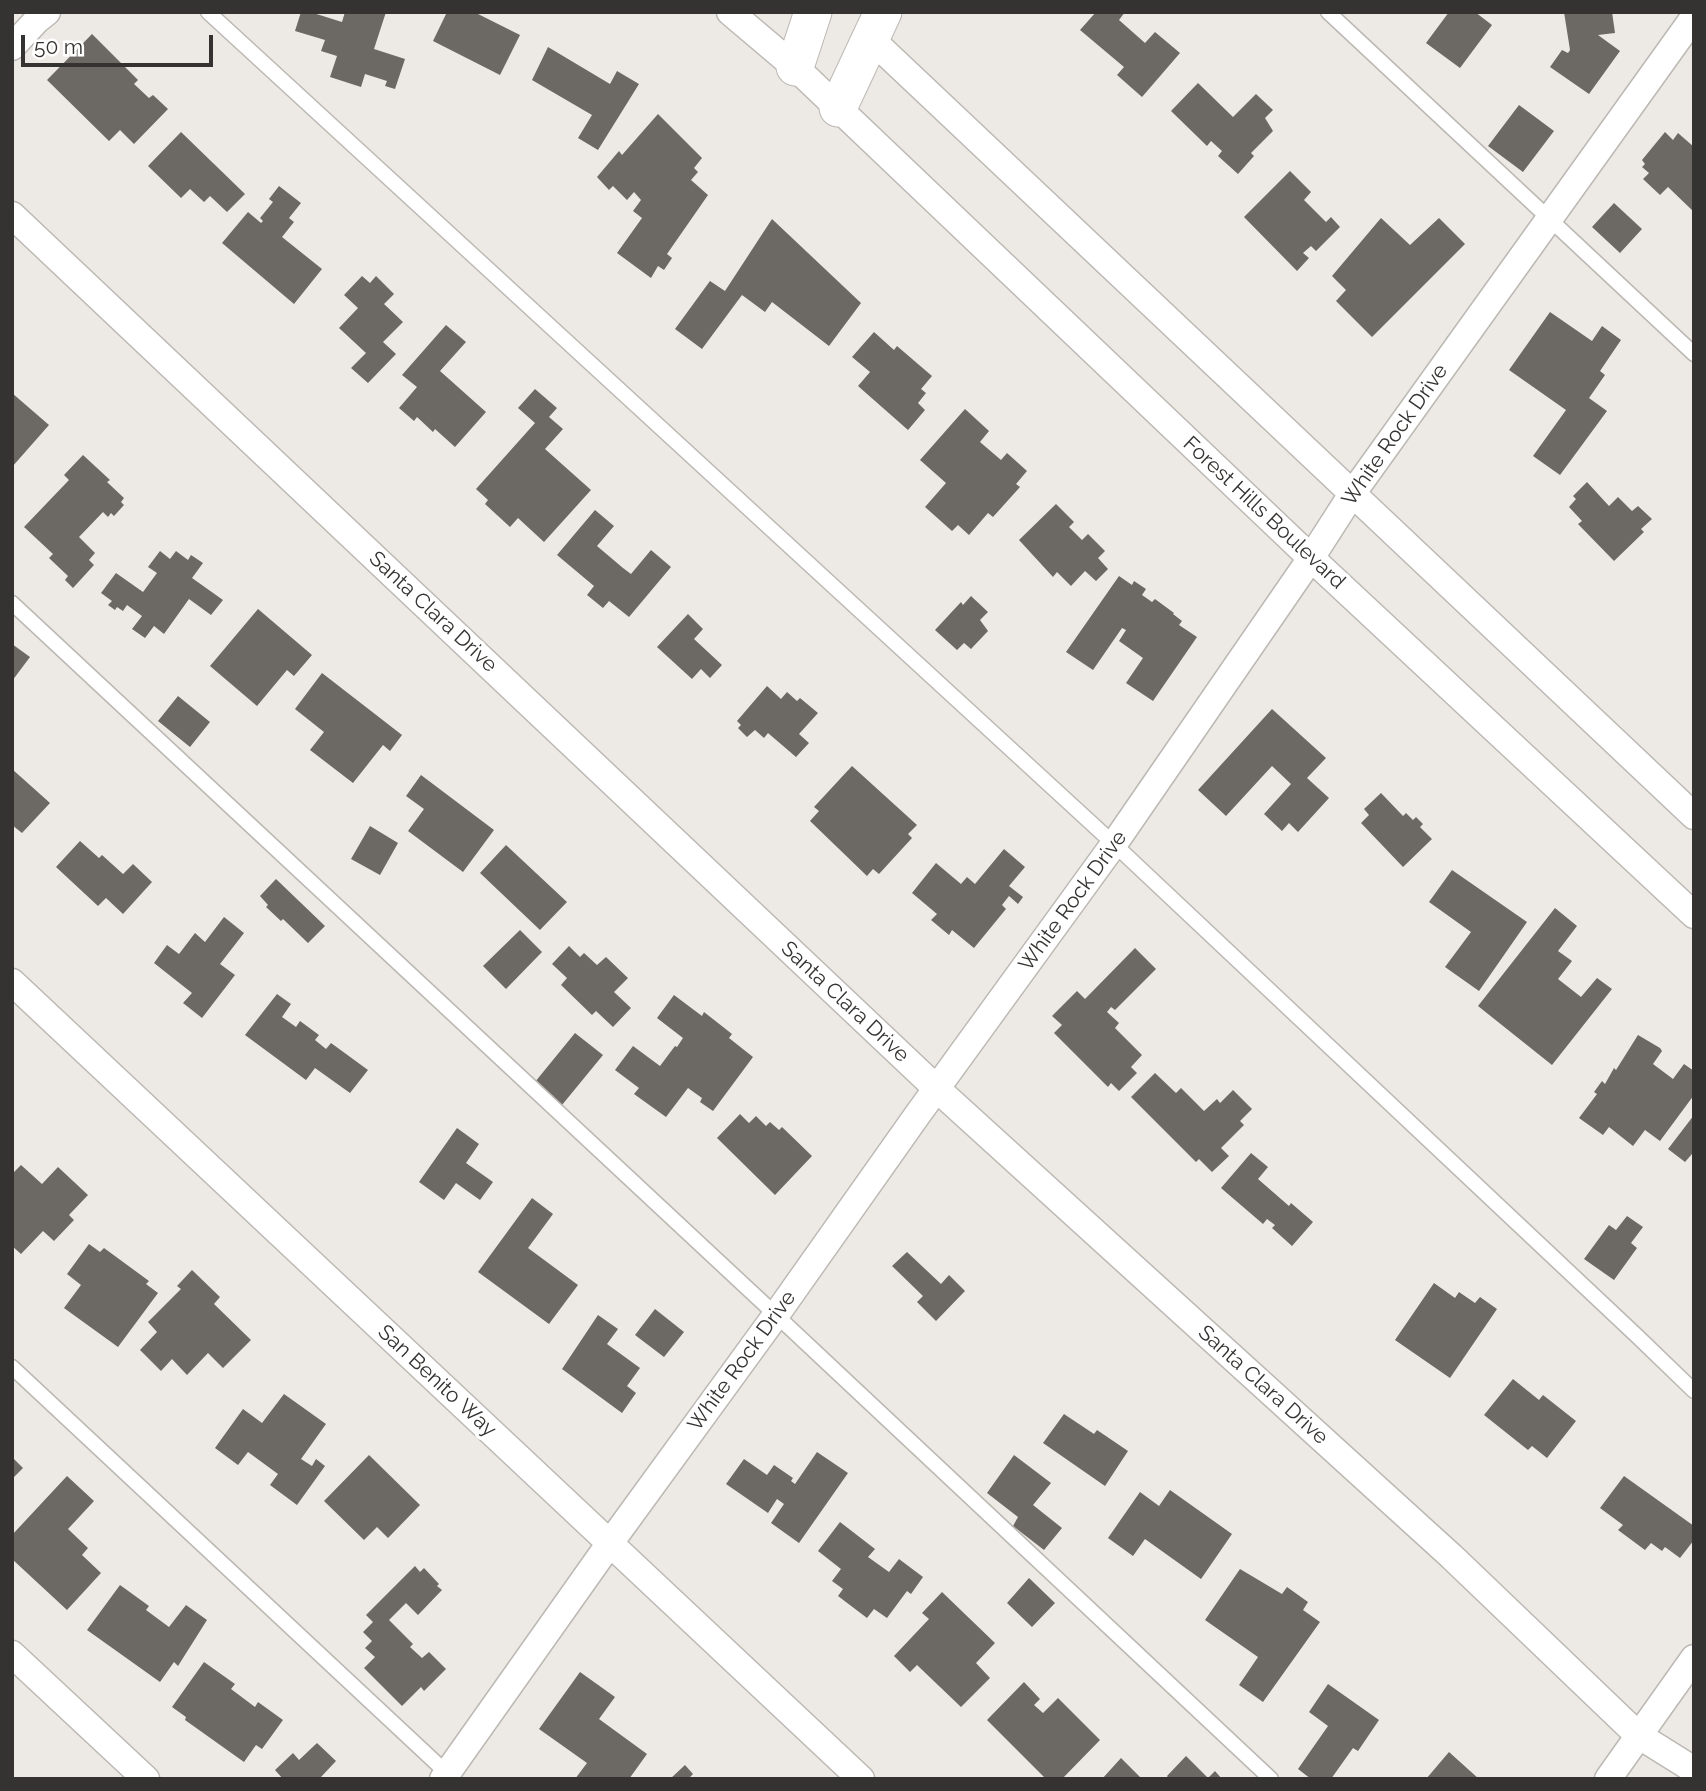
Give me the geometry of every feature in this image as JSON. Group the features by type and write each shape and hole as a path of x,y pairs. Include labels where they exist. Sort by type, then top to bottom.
{"street":[{"path":"12,47 47,12"},
{"name":"Forest Hills Boulevard","path":"730,12 795,67 1311,558 1694,915"},
{"path":"795,67 813,12"},
{"name":"White Rock Drive","path":"447,1777 610,1543 1114,844 1352,494 1694,17"},
{"path":"838,108 877,26 1352,494 1694,816"},
{"name":"Santa Clara Drive","path":"12,215 936,1088 1451,1556 1638,1735 1694,1770"},
{"name":"San Benito Way","path":"12,982 861,1779"},
{"path":"12,1654 146,1779"},
{"path":"1608,1779 1694,1658"}],"lane":[{"path":"208,12 1114,844 1694,1391"},
{"path":"1328,12 1694,354"},
{"path":"12,603 1271,1779"},
{"path":"12,1367 447,1777"}],"building":[{"path":"301,12 310,12 342,22 345,12 386,12 374,49 405,59 395,89 385,86 387,81 365,74 361,87 330,77 337,56 321,51 325,40 295,31"},
{"path":"447,12 474,12 520,35 500,75 433,41"},
{"path":"1096,12 1125,12 1119,20 1145,43 1155,32 1180,53 1142,97 1117,75 1124,67 1080,30"},
{"path":"1449,12 1475,12 1492,25 1460,68 1426,43"},
{"path":"1564,12 1612,12 1615,33 1598,35 1620,51 1589,94 1550,67 1562,50 1568,53 1570,50"},
{"path":"92,34 138,80 134,84 149,98 153,95 168,109 134,144 120,130 109,141 47,80"},
{"path":"548,47 610,84 617,71 639,84 598,150 578,138 592,115 532,80"},
{"path":"1198,83 1233,117 1256,94 1273,110 1265,118 1273,131 1251,153 1254,156 1238,174 1218,156 1222,151 1211,141 1207,146 1171,111"},
{"path":"1519,105 1554,131 1523,172 1488,146"},
{"path":"658,114 702,158 694,168 698,172 691,180 708,195 667,254 672,258 664,270 658,266 651,278 617,253 642,218 633,211 641,200 634,192 627,200 613,186 609,190 597,177 619,151 622,155"},
{"path":"181,132 245,194 227,212 210,196 204,202 190,189 181,198 148,166"},
{"path":"1665,132 1673,140 1678,133 1694,147 1694,212 1668,187 1660,195 1643,179 1649,173 1642,167 1645,164 1642,160"},
{"path":"1290,171 1311,192 1304,200 1326,222 1331,217 1340,227 1316,251 1311,246 1303,253 1309,258 1297,271 1244,217"},
{"path":"279,186 301,203 289,218 294,222 282,237 322,269 294,304 222,243 248,212 261,223 263,221 260,218 273,202 269,199"},
{"path":"1614,203 1642,229 1620,253 1592,227"},
{"path":"1381,218 1410,245 1439,218 1465,244 1372,337 1336,301 1346,290 1332,276"},
{"path":"772,219 861,303 829,346 772,302 765,312 742,295 702,349 675,329 710,281 725,291"},
{"path":"362,276 370,283 376,276 394,294 384,304 403,322 383,342 396,354 368,383 351,368 366,353 339,328 358,308 344,295"},
{"path":"1550,312 1592,341 1602,326 1621,340 1600,371 1605,375 1589,398 1607,411 1560,475 1533,456 1566,410 1509,370"},
{"path":"446,325 466,342 440,371 486,412 455,447 435,429 433,432 417,417 414,421 399,408 417,387 402,375"},
{"path":"874,332 894,350 897,346 932,376 921,389 926,393 918,403 925,410 908,430 858,386 870,372 852,357"},
{"path":"535,389 557,408 549,417 563,429 545,449 591,490 544,542 518,518 510,527 485,504 488,500 476,489 535,423 518,408"},
{"path":"12,393 49,425 12,467"},
{"path":"965,409 989,431 980,442 1001,460 1007,453 1027,471 1016,484 1020,487 993,517 988,513 969,535 958,525 952,531 925,507 946,483 920,460"},
{"path":"83,455 110,480 107,482 124,498 121,502 124,505 114,516 111,513 108,517 103,512 79,537 95,553 89,560 94,565 73,588 65,580 68,576 49,558 53,554 24,527 69,480 64,475"},
{"path":"1587,482 1609,506 1618,497 1632,511 1638,506 1652,519 1641,529 1644,532 1614,561 1578,524 1582,521 1569,507 1576,499 1573,496"},
{"path":"1056,504 1074,522 1069,527 1082,540 1088,534 1105,551 1098,558 1108,569 1096,581 1085,571 1071,586 1057,572 1053,577 1019,540"},
{"path":"595,510 614,526 597,546 631,574 651,550 671,567 629,617 609,601 603,608 587,595 594,586 557,555"},
{"path":"160,551 170,559 176,551 188,560 191,555 203,563 192,578 223,600 211,615 189,599 164,634 154,626 145,638 132,629 142,616 127,605 123,611 117,607 115,610 108,605 112,601 101,593 116,573 143,592 157,573 148,567"},
{"path":"1119,576 1132,585 1134,581 1146,589 1142,595 1152,602 1155,599 1174,613 1182,621 1179,625 1197,637 1153,701 1126,683 1143,658 1119,641 1126,630 1122,628 1093,670 1066,652"},
{"path":"971,596 988,612 980,620 988,631 971,649 964,643 957,650 935,630 961,602 963,605"},
{"path":"258,609 312,655 294,676 287,670 257,706 210,666"},
{"path":"688,614 703,629 694,639 722,665 710,678 701,669 692,679 657,647"},
{"path":"12,644 30,657 12,681"},
{"path":"322,673 402,735 390,751 383,745 353,783 310,750 324,732 295,709"},
{"path":"767,686 781,699 787,692 797,701 800,698 818,713 799,734 809,743 796,757 768,733 764,738 755,730 747,737 738,728 741,725 737,721"},
{"path":"178,696 210,722 190,747 158,721"},
{"path":"1272,709 1326,758 1307,778 1329,798 1298,832 1289,823 1282,831 1264,814 1291,784 1272,766 1226,816 1198,790"},
{"path":"852,766 917,825 908,834 912,838 879,874 873,869 867,876 810,821 819,811 814,807"},
{"path":"12,769 50,803 22,833 12,825"},
{"path":"421,775 494,830 463,872 408,831 424,809 406,796"},
{"path":"1381,793 1403,816 1406,813 1413,820 1416,817 1423,824 1420,827 1432,839 1403,867 1361,823 1369,815 1364,809"},
{"path":"370,826 398,843 380,875 351,859"},
{"path":"80,841 99,858 102,855 123,874 133,864 152,882 123,914 106,898 98,906 56,867"},
{"path":"506,845 567,902 540,930 480,873"},
{"path":"1004,849 1025,867 1009,886 1023,897 1018,904 1009,896 1002,905 1006,909 974,948 952,930 949,935 931,920 937,914 912,893 936,863 961,884 967,877 975,884"},
{"path":"1452,870 1527,922 1479,991 1445,967 1471,932 1429,902"},
{"path":"276,879 325,926 308,943 266,907 268,905 260,896"},
{"path":"1555,908 1577,926 1558,951 1572,961 1558,979 1581,997 1597,978 1612,989 1552,1065 1478,1006"},
{"path":"224,917 244,933 220,964 235,975 202,1018 183,1003 192,993 154,963 167,945 179,954 195,933 205,942"},
{"path":"520,930 542,952 506,989 483,966"},
{"path":"569,946 580,957 584,953 597,965 606,957 628,978 614,992 631,1008 613,1027 596,1011 592,1015 561,985 567,978 552,964"},
{"path":"1135,948 1156,969 1115,1010 1111,1007 1107,1012 1119,1023 1115,1028 1142,1055 1131,1067 1137,1073 1119,1091 1111,1083 1108,1087 1054,1033 1062,1025 1052,1016 1077,991 1085,999"},
{"path":"277,994 291,1004 282,1017 296,1027 300,1021 319,1035 315,1040 326,1049 331,1043 368,1070 350,1093 315,1068 306,1080 245,1035"},
{"path":"674,995 702,1016 704,1012 732,1034 729,1038 753,1057 713,1111 700,1102 702,1098 688,1088 666,1117 634,1094 639,1088 615,1070 633,1046 660,1066 675,1046 677,1047 683,1038 657,1018"},
{"path":"575,1033 603,1055 562,1105 535,1082"},
{"path":"1638,1035 1660,1048 1662,1051 1653,1064 1673,1079 1684,1064 1694,1071 1694,1095 1660,1141 1645,1130 1633,1146 1609,1127 1603,1135 1579,1118 1597,1094 1594,1092 1602,1081 1605,1084 1614,1068 1616,1070"},
{"path":"1155,1073 1176,1093 1181,1088 1204,1111 1217,1099 1220,1103 1233,1090 1252,1109 1240,1121 1244,1125 1221,1148 1229,1156 1212,1172 1199,1159 1196,1162 1131,1097"},
{"path":"740,1114 749,1123 756,1116 766,1126 770,1122 779,1130 782,1127 812,1156 775,1195 717,1138"},
{"path":"1694,1115 1694,1155 1685,1162 1668,1149"},
{"path":"457,1128 479,1144 466,1163 493,1182 480,1200 456,1183 444,1200 419,1182"},
{"path":"1251,1153 1268,1167 1258,1179 1289,1206 1291,1203 1313,1222 1292,1246 1272,1228 1275,1225 1267,1219 1263,1224 1221,1188"},
{"path":"21,1165 42,1184 58,1167 88,1195 69,1215 74,1220 54,1241 43,1231 21,1254 12,1246 12,1174"},
{"path":"532,1198 553,1214 528,1248 578,1285 549,1324 478,1272"},
{"path":"1627,1216 1643,1227 1631,1243 1637,1248 1614,1280 1584,1259 1609,1225 1616,1230"},
{"path":"89,1244 100,1252 104,1248 149,1281 146,1284 158,1293 118,1347 64,1308 81,1285 67,1274"},
{"path":"907,1252 941,1284 949,1275 965,1291 936,1321 917,1302 923,1296 892,1266"},
{"path":"192,1270 220,1297 214,1304 251,1340 223,1368 208,1353 187,1375 172,1359 161,1371 140,1350 157,1332 148,1322 181,1289 177,1286"},
{"path":"1434,1283 1455,1298 1459,1292 1475,1303 1480,1297 1497,1309 1450,1378 1395,1340"},
{"path":"655,1309 684,1332 664,1357 635,1335"},
{"path":"598,1315 618,1329 607,1344 640,1368 627,1386 636,1393 622,1413 562,1369"},
{"path":"1513,1379 1539,1400 1543,1395 1576,1421 1547,1458 1532,1446 1528,1450 1484,1415"},
{"path":"284,1394 326,1424 301,1459 312,1466 316,1459 325,1466 297,1505 270,1485 278,1474 248,1452 238,1465 215,1448 243,1409 262,1423"},
{"path":"1064,1414 1094,1434 1097,1430 1128,1451 1105,1486 1043,1443"},
{"path":"817,1452 848,1473 799,1543 771,1523 784,1504 777,1499 768,1513 726,1484 744,1459 767,1475 774,1465 793,1478 791,1481 795,1484"},
{"path":"369,1455 420,1505 388,1538 377,1527 364,1540 324,1501"},
{"path":"1014,1455 1051,1483 1033,1505 1062,1528 1044,1550 1013,1526 1018,1517 987,1493"},
{"path":"12,1457 23,1468 12,1479"},
{"path":"67,1476 94,1501 68,1529 88,1548 82,1555 101,1573 67,1610 12,1559 12,1535"},
{"path":"1624,1476 1694,1526 1694,1540 1680,1558 1665,1547 1662,1551 1651,1543 1645,1550 1618,1530 1623,1525 1600,1508"},
{"path":"1170,1490 1232,1534 1201,1579 1145,1539 1133,1556 1108,1538 1140,1492 1159,1506"},
{"path":"840,1522 875,1549 868,1557 889,1572 899,1559 923,1577 911,1594 907,1591 887,1618 874,1609 867,1618 838,1596 843,1589 832,1581 841,1569 818,1551"},
{"path":"415,1566 420,1572 424,1568 442,1590 418,1615 406,1603 389,1620 413,1644 410,1647 422,1658 429,1652 446,1669 424,1691 421,1687 402,1706 364,1668 375,1657 365,1648 372,1641 363,1632 373,1622 366,1615"},
{"path":"1240,1569 1282,1594 1287,1587 1308,1602 1303,1610 1320,1622 1263,1702 1239,1685 1258,1657 1205,1620"},
{"path":"1029,1578 1055,1603 1032,1627 1007,1603"},
{"path":"120,1585 149,1606 146,1610 169,1627 186,1605 207,1620 178,1666 174,1662 160,1682 87,1630"},
{"path":"942,1592 995,1643 976,1663 990,1678 961,1707 917,1665 910,1672 894,1656 929,1619 922,1613"},
{"path":"204,1662 235,1684 231,1689 255,1707 258,1702 283,1720 262,1749 256,1745 244,1762 185,1720 186,1717 172,1707"},
{"path":"580,1672 615,1697 599,1719 647,1754 629,1779 575,1779 587,1763 539,1729"},
{"path":"1024,1682 1040,1699 1034,1705 1043,1713 1058,1698 1100,1740 1062,1779 1046,1779 987,1720"},
{"path":"1328,1684 1379,1720 1358,1751 1353,1748 1331,1779 1311,1779 1298,1769 1328,1726 1309,1712"},
{"path":"317,1743 336,1761 321,1777 323,1779 283,1779 275,1770 293,1753 299,1760"},
{"path":"1449,1752 1479,1779 1426,1779"},
{"path":"1186,1756 1208,1778 1215,1771 1222,1779 1169,1779 1167,1776"},
{"path":"1121,1758 1142,1779 1102,1779"},
{"path":"685,1765 693,1774 688,1779 670,1779"}]}
